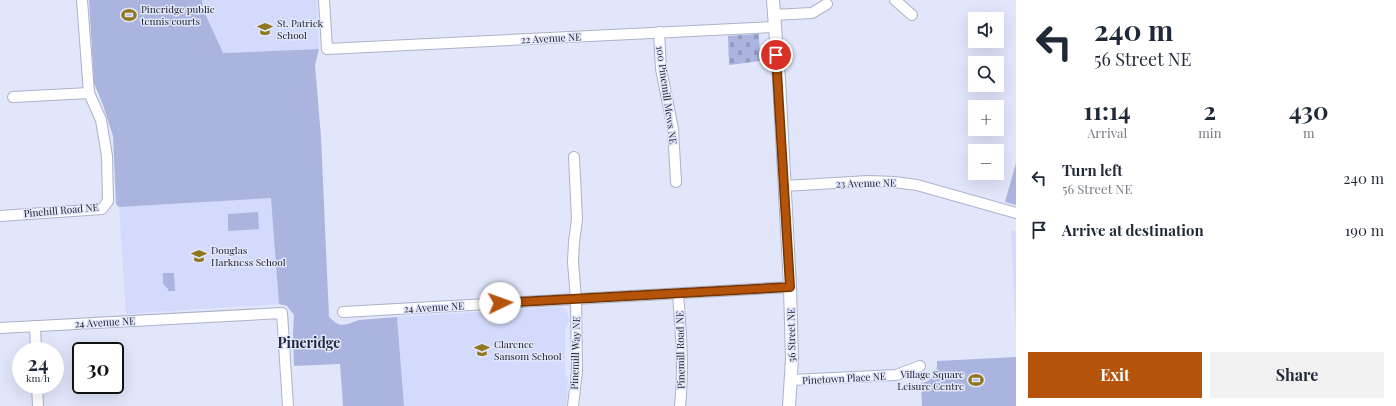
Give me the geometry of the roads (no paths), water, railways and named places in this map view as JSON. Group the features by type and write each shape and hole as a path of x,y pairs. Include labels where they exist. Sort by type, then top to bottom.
{"street":[{"name":"Pinehill Road NE","path":"0,216 102,209 108,201 107,156 101,120 89,93 82,0"},
{"name":"22 Avenue NE","path":"324,0 327,49 659,32 774,21 812,13 827,4"},
{"name":"56 Street NE","path":"773,0 779,80 790,287 791,380 789,406"},
{"path":"895,0 912,14"},
{"name":"100 Pinemill Mews NE","path":"659,32 661,69 673,129 676,182"},
{"path":"13,97 89,93"},
{"name":"Pinemill Way NE","path":"573,406 577,371 576,299 573,262 577,219 574,157"},
{"name":"23 Avenue NE","path":"784,186 869,181 894,182 917,185 1016,213"},
{"name":"24 Avenue NE","path":"342,312 790,287"},
{"name":"Pinemill Road NE","path":"678,294 682,343 682,388 680,406"},
{"name":"24 Avenue NE","path":"0,328 282,313 288,406"},
{"path":"34,326 35,342"},
{"name":"Pinetown Place NE","path":"791,380 896,375 920,366"},
{"path":"37,394 38,406"}],"place":[{"name":"Pineridge public tennis courts","path":"129,15"},
{"name":"St. Patrick School","path":"265,29"},
{"name":"Douglas Harkness School","path":"199,256"},
{"name":"Clarence Sansom School","path":"482,350"},
{"name":"Village Square Leisure Centre","path":"976,380"}],"district":[{"name":"Pineridge","path":"309,343"}]}
